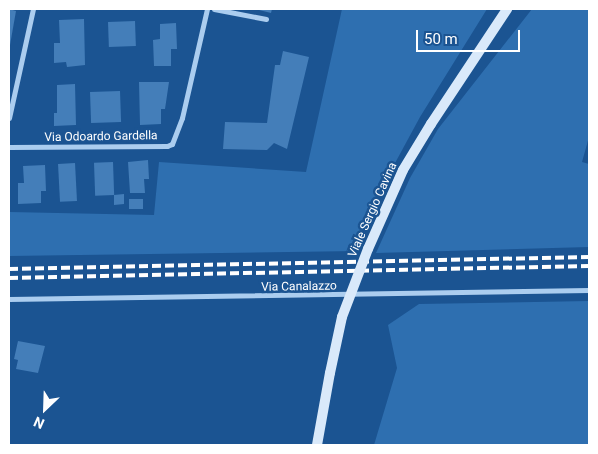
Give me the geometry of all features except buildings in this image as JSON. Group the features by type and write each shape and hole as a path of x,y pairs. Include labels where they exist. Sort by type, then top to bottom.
{"street":[{"path":"9,118 33,9"},
{"name":"Via Odoardo Gardella","path":"9,146 166,146 172,144 182,118 207,9"},
{"path":"214,9 266,19"},
{"name":"Viale Sergio Cavina","path":"317,445 342,317 368,249 403,170 507,9"},
{"name":"Via Canalazzo","path":"9,299 589,290"}],"shaded area":[{"path":"342,9 487,9 420,117 388,176 357,251 9,256 9,212 154,215 159,162 306,172"},
{"path":"532,9 589,9 589,137 582,162 589,164 589,247 376,253 410,178 438,129"},
{"path":"589,301 589,445 374,445 397,368 388,325 419,304"}],"railway":[{"path":"9,269 589,257"},
{"path":"9,278 589,266"}]}
